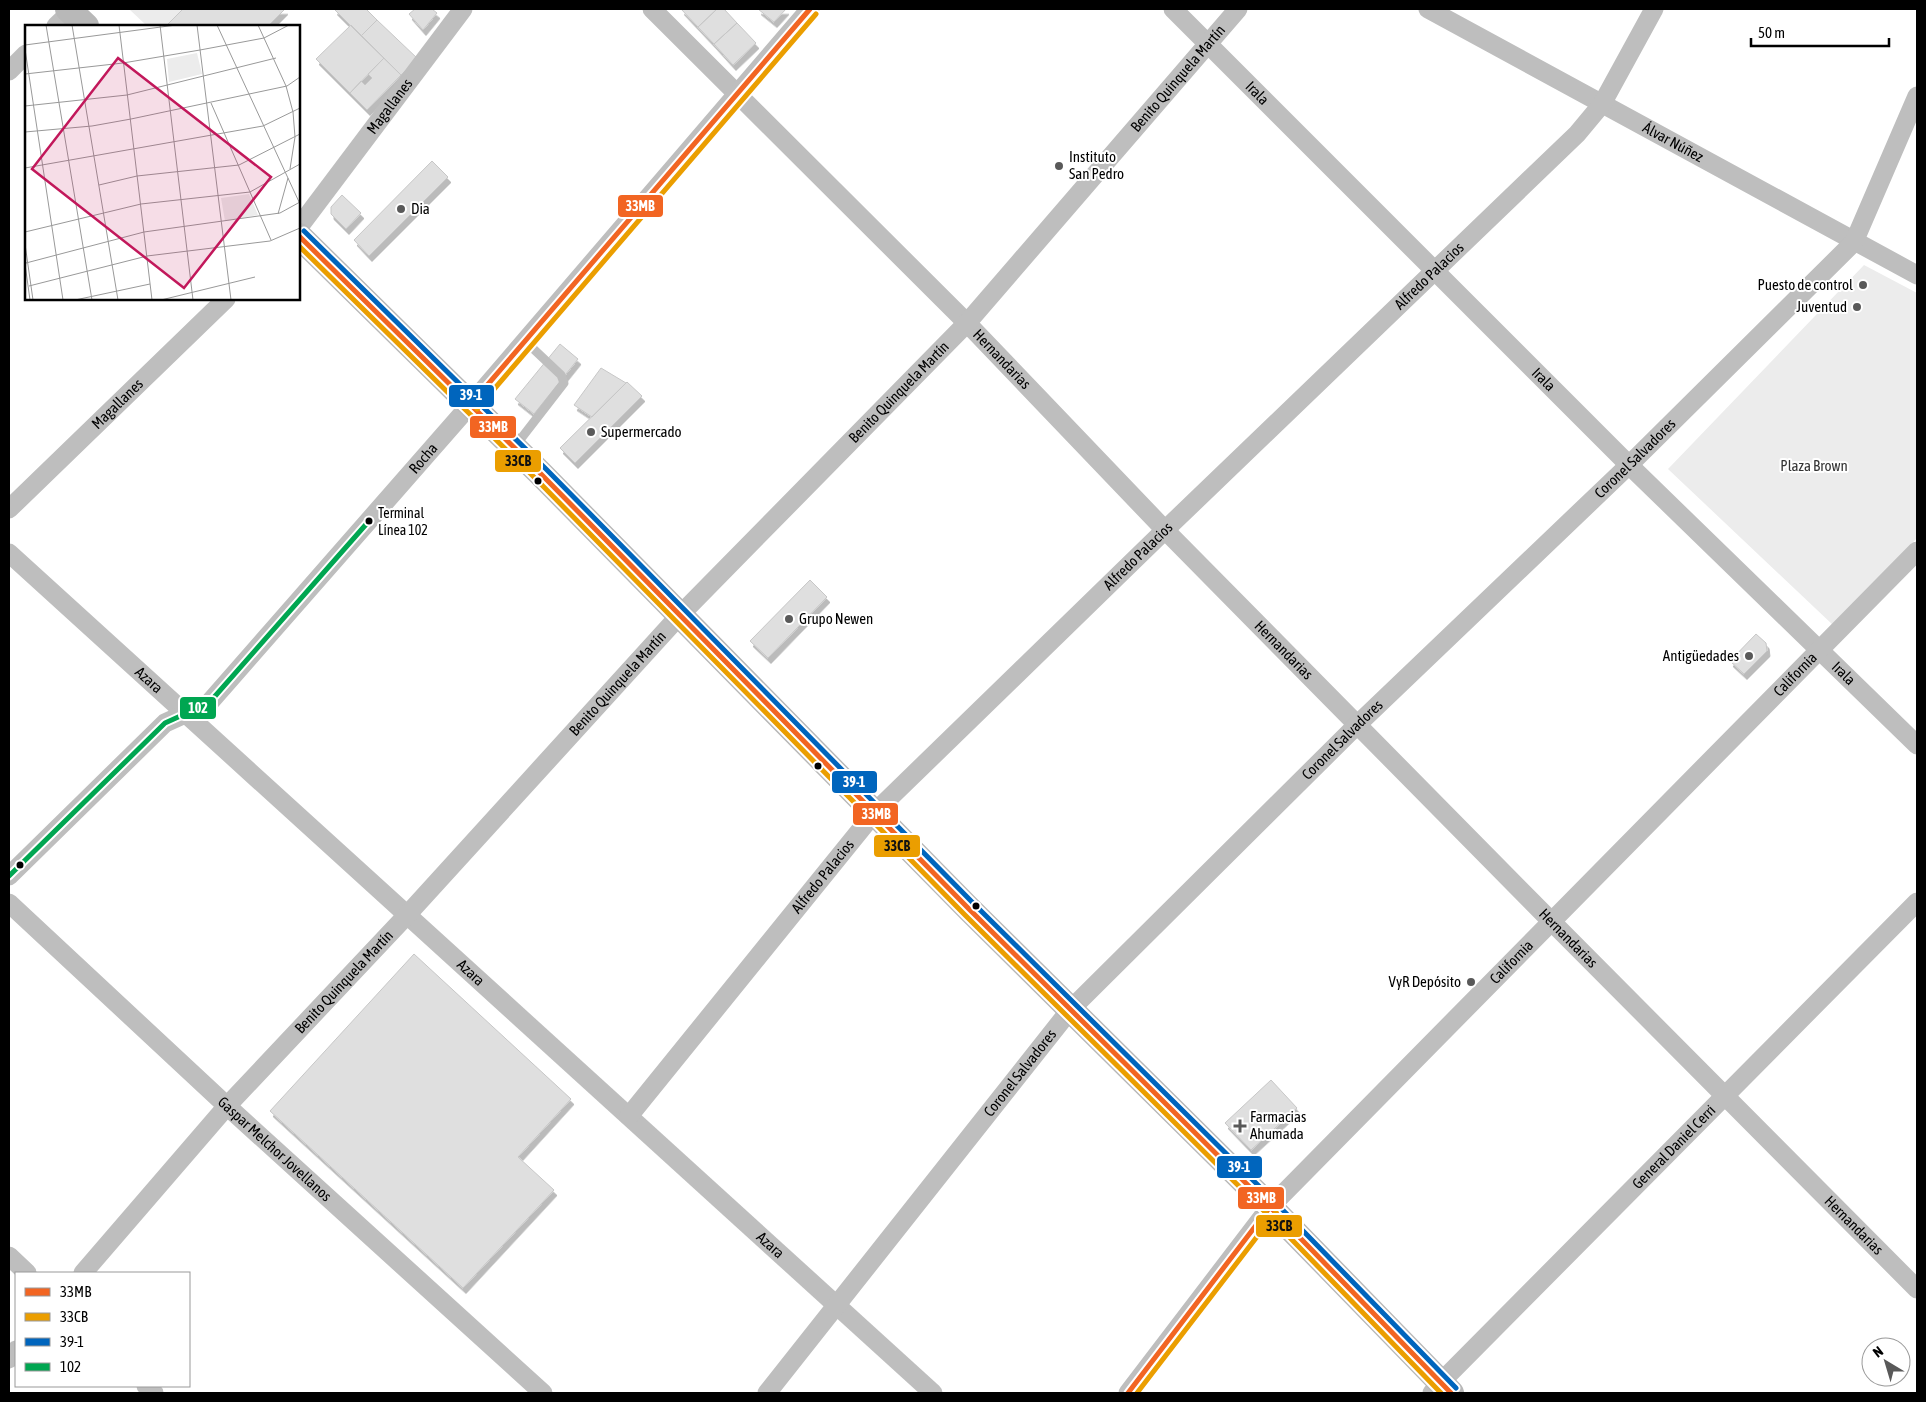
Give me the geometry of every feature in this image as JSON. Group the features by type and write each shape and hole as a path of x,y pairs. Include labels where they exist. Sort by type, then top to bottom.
{"main road":[{"path":"300,237 514,447 1070,1010 1270,1207 1441,1390"}],"street":[{"name":"Magallanes","path":"300,226 463,9"},
{"name":"Hernandarias","path":"652,9 967,323 1166,530 1551,922 1917,1289"},
{"name":"Rocha","path":"9,876 165,723 209,703 471,404 810,9"},
{"name":"Irala","path":"1173,9 1629,465 1917,745"},
{"name":"Benito Quinquela Martín","path":"84,1272 227,1106 407,915 680,615 967,323 1238,9"},
{"name":"Álvar Núñez","path":"1428,9 1917,275"},
{"name":"Alfredo Palacios","path":"629,1116 875,812 1577,134 1602,104 1654,9"},
{"path":"9,71 25,55"},
{"name":"Coronel Salvadores","path":"767,1393 1070,1010 1358,724 1629,465 1854,242 1917,96"},
{"name":"Magallanes","path":"9,509 225,300"},
{"name":"California","path":"1128,1393 1270,1207 1917,551"},
{"name":"Azara","path":"9,553 933,1393"},
{"name":"General Daniel Cerri","path":"1441,1390 1724,1095 1917,902"},
{"name":"Gaspar Melchor Jovellanos","path":"9,903 227,1106 544,1393"},
{"path":"9,1256 26,1272"}],"lane":[{"path":"514,447 564,383 561,375 525,341"}],"green space":[{"path":"129,9 183,9 167,25 146,25"},
{"name":"Plaza Brown","path":"1864,265 1917,293 1917,538 1834,626 1668,469"}],"building":[{"path":"183,9 285,9 269,25 167,25"},
{"path":"334,9 366,9 377,20 361,36"},
{"path":"415,9 432,9 437,13 423,30 409,14"},
{"path":"681,9 717,9 698,27"},
{"path":"717,9 724,9 737,23 714,44 698,27"},
{"path":"758,9 786,9 774,22"},
{"path":"377,20 418,59 401,75 361,36"},
{"path":"737,23 756,43 733,65 714,44"},
{"path":"351,25 384,58 350,93 316,59"},
{"path":"384,58 401,75 367,110 350,93 361,81 365,85 372,78 368,74"},
{"name":"Dia","path":"432,161 448,177 369,256 354,240"},
{"path":"342,195 361,213 346,229 331,214 331,207"},
{"path":"560,344 578,359 534,414 515,399"},
{"path":"601,368 626,383 592,417 574,405"},
{"name":"Supermercado","path":"627,382 642,396 575,463 560,448"},
{"name":"Grupo Newen","path":"810,580 827,597 768,658 750,641"},
{"name":"Antigüedades","path":"1756,634 1766,643 1767,651 1744,674 1730,661"},
{"path":"414,954 571,1099 518,1157 554,1190 463,1288 270,1111"},
{"path":"1271,1080 1297,1108 1251,1150 1225,1123"}],"transit line":[{"name":"33MB","path":"471,404 810,9"},
{"name":"33CB","path":"477,409 816,14"},
{"name":"39-1","path":"304,231 546,469 975,905 1275,1202 1456,1388"},
{"name":"33MB","path":"300,237 541,474 970,910 1270,1207 1451,1393"},
{"name":"33CB","path":"300,247 536,479 965,915 1265,1212 1441,1393"},
{"name":"102","path":"9,876 165,723 209,703 369,521"},
{"name":"33MB","path":"1128,1393 1270,1207"},
{"name":"33CB","path":"1137,1393 1276,1212"}],"place":[{"name":"Instituto San Pedro","path":"1059,166"},
{"name":"Dia","path":"401,209"},
{"name":"Puesto de control","path":"1863,285"},
{"name":"Juventud","path":"1857,307"},
{"name":"Supermercado","path":"591,432"},
{"name":"Terminal Línea 102","path":"369,521"},
{"name":"Grupo Newen","path":"789,619"},
{"name":"Antigüedades","path":"1749,656"},
{"name":"VyR Depósito","path":"1471,982"},
{"name":"Farmacias Ahumada","path":"1240,1126"}]}
